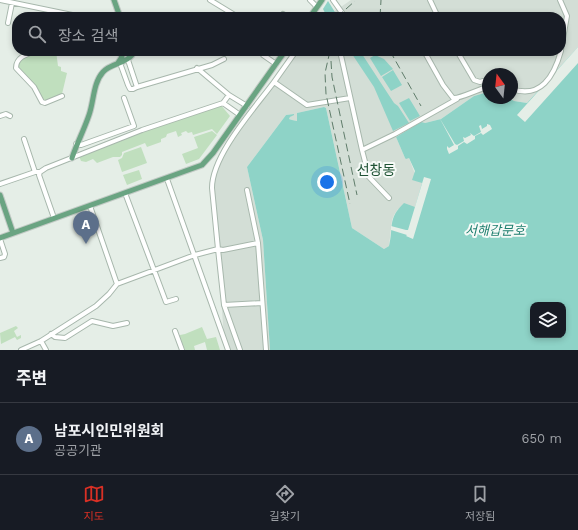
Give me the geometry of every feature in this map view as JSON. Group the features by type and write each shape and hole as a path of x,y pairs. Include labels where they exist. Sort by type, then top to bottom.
{"main road":[{"path":"114,0 118,12"},
{"path":"314,12 320,4"},
{"path":"119,64 121,59 120,56"},
{"path":"72,158 76,144 88,117 93,94 101,74 109,67 128,60 131,56"},
{"path":"0,239 54,218 167,179 204,164 282,56"},
{"path":"0,195 13,233"}],"street":[{"path":"0,0 57,12"},
{"path":"210,0 230,12"},
{"path":"310,0 320,4"},
{"path":"333,0 341,12"},
{"path":"430,0 436,12"},
{"path":"560,0 565,12"},
{"path":"8,23 12,3"},
{"path":"23,56 18,59 16,68 34,87 42,102 45,103 62,96"},
{"path":"264,56 276,64"},
{"path":"240,350 224,305 212,188 214,175 225,149 292,56"},
{"path":"341,56 369,177 389,198"},
{"path":"427,56 448,94 457,99"},
{"path":"460,56 474,80 482,81"},
{"path":"518,90 527,92 538,89 553,73 559,56"},
{"path":"119,64 130,88 133,89 197,68 212,65 224,59"},
{"path":"128,60 137,87"},
{"path":"197,68 229,95 243,110"},
{"path":"274,82 307,105 350,98"},
{"path":"362,150 395,134 457,99 482,88"},
{"path":"0,184 37,172 142,130 223,103 229,95"},
{"path":"76,144 81,145 134,126 124,98"},
{"path":"223,103 243,110"},
{"path":"0,116 6,114 10,116"},
{"path":"24,139 39,175 54,218"},
{"path":"167,179 228,350"},
{"path":"247,190 258,243 266,350"},
{"path":"125,193 166,302 176,298"},
{"path":"90,206 117,284"},
{"path":"0,239 5,254 4,257 0,258"},
{"path":"21,350 41,341 96,306 117,284 218,249 223,250 258,243"},
{"path":"224,305 262,303"},
{"path":"51,334 54,338 60,336 65,338 92,321 113,326 127,323"},
{"path":"175,331 182,350"},
{"path":"41,341 46,350"}],"shaded area":[{"path":"351,0 578,0 578,47 527,103 518,102 518,68 482,68 482,94 474,96 441,119 421,124 396,137 405,158 409,158 415,174 422,183 415,207 398,209 394,215 389,246 384,249 352,228 326,108 324,107 297,113 297,121 289,119 294,114 286,115 247,167 263,240 270,350 225,350 212,179 219,158 294,56 566,56 566,12 333,12"}],"green space":[{"path":"29,56 57,56 58,66 61,67 61,71 67,73 62,94 45,101 18,69 17,63 19,60"},
{"path":"220,104 230,116 217,134 212,129 193,135 192,132 188,133 186,131 181,133 182,135 178,137 176,131 167,134 166,137 161,139 161,142 147,147 145,143 122,152 120,157 113,157 97,163 93,159 86,162 81,161 79,156 143,132"},
{"path":"212,131 217,135 199,159 186,164 182,154 198,148 194,137"},
{"path":"141,147 147,163 122,172 118,160 122,158 124,153"},
{"path":"139,170 142,179 127,185 123,175"},
{"path":"16,326 18,328 14,331 17,337 21,335 21,338 17,340 15,337 1,344 0,333"},
{"path":"202,327 207,339 216,337 220,350 207,350 205,342 194,346 195,350 185,350 179,337 180,335"}],"water":[{"path":"328,1 335,12 324,12 323,9"},
{"name":"서해갑문호","path":"578,47 578,350 270,350 263,240 247,167 286,115 294,114 289,119 297,121 297,113 324,107 326,108 352,228 384,249 389,246 392,223 395,214 404,203 415,207 422,183 412,180 415,171 409,158 405,158 396,137 421,122 425,123 441,119 474,96 482,94 482,104 518,104 518,102 527,103"},
{"path":"353,56 363,56 409,123 393,131 374,87"},
{"path":"377,56 384,59 393,69 381,76 370,58"},
{"path":"393,70 402,85 391,91 382,77"},
{"path":"409,98 420,116 410,121 399,103"}],"pier":[{"path":"578,47 578,63 525,122 517,115"},
{"path":"439,117 457,145 464,141 463,137 465,138 471,135 470,133 474,136 481,132 479,126 481,125 482,129 487,126 487,124 490,125 492,129 483,135 481,133 475,136 475,139 467,144 464,142 458,146 458,149 449,154 447,146 449,148 454,145"},
{"path":"424,177 431,179 413,239 406,236 407,235 391,230 391,226 408,230"}],"railway":[{"path":"380,12 381,0"},
{"path":"343,12 355,1"},
{"path":"329,56 325,73 326,94 350,204"},
{"path":"393,56 421,106"},
{"path":"331,61 332,77 357,195"}],"place":[{"name":"남포시인민위원회","path":"86,244"}],"district":[{"name":"선창동","path":"376,170"}]}
